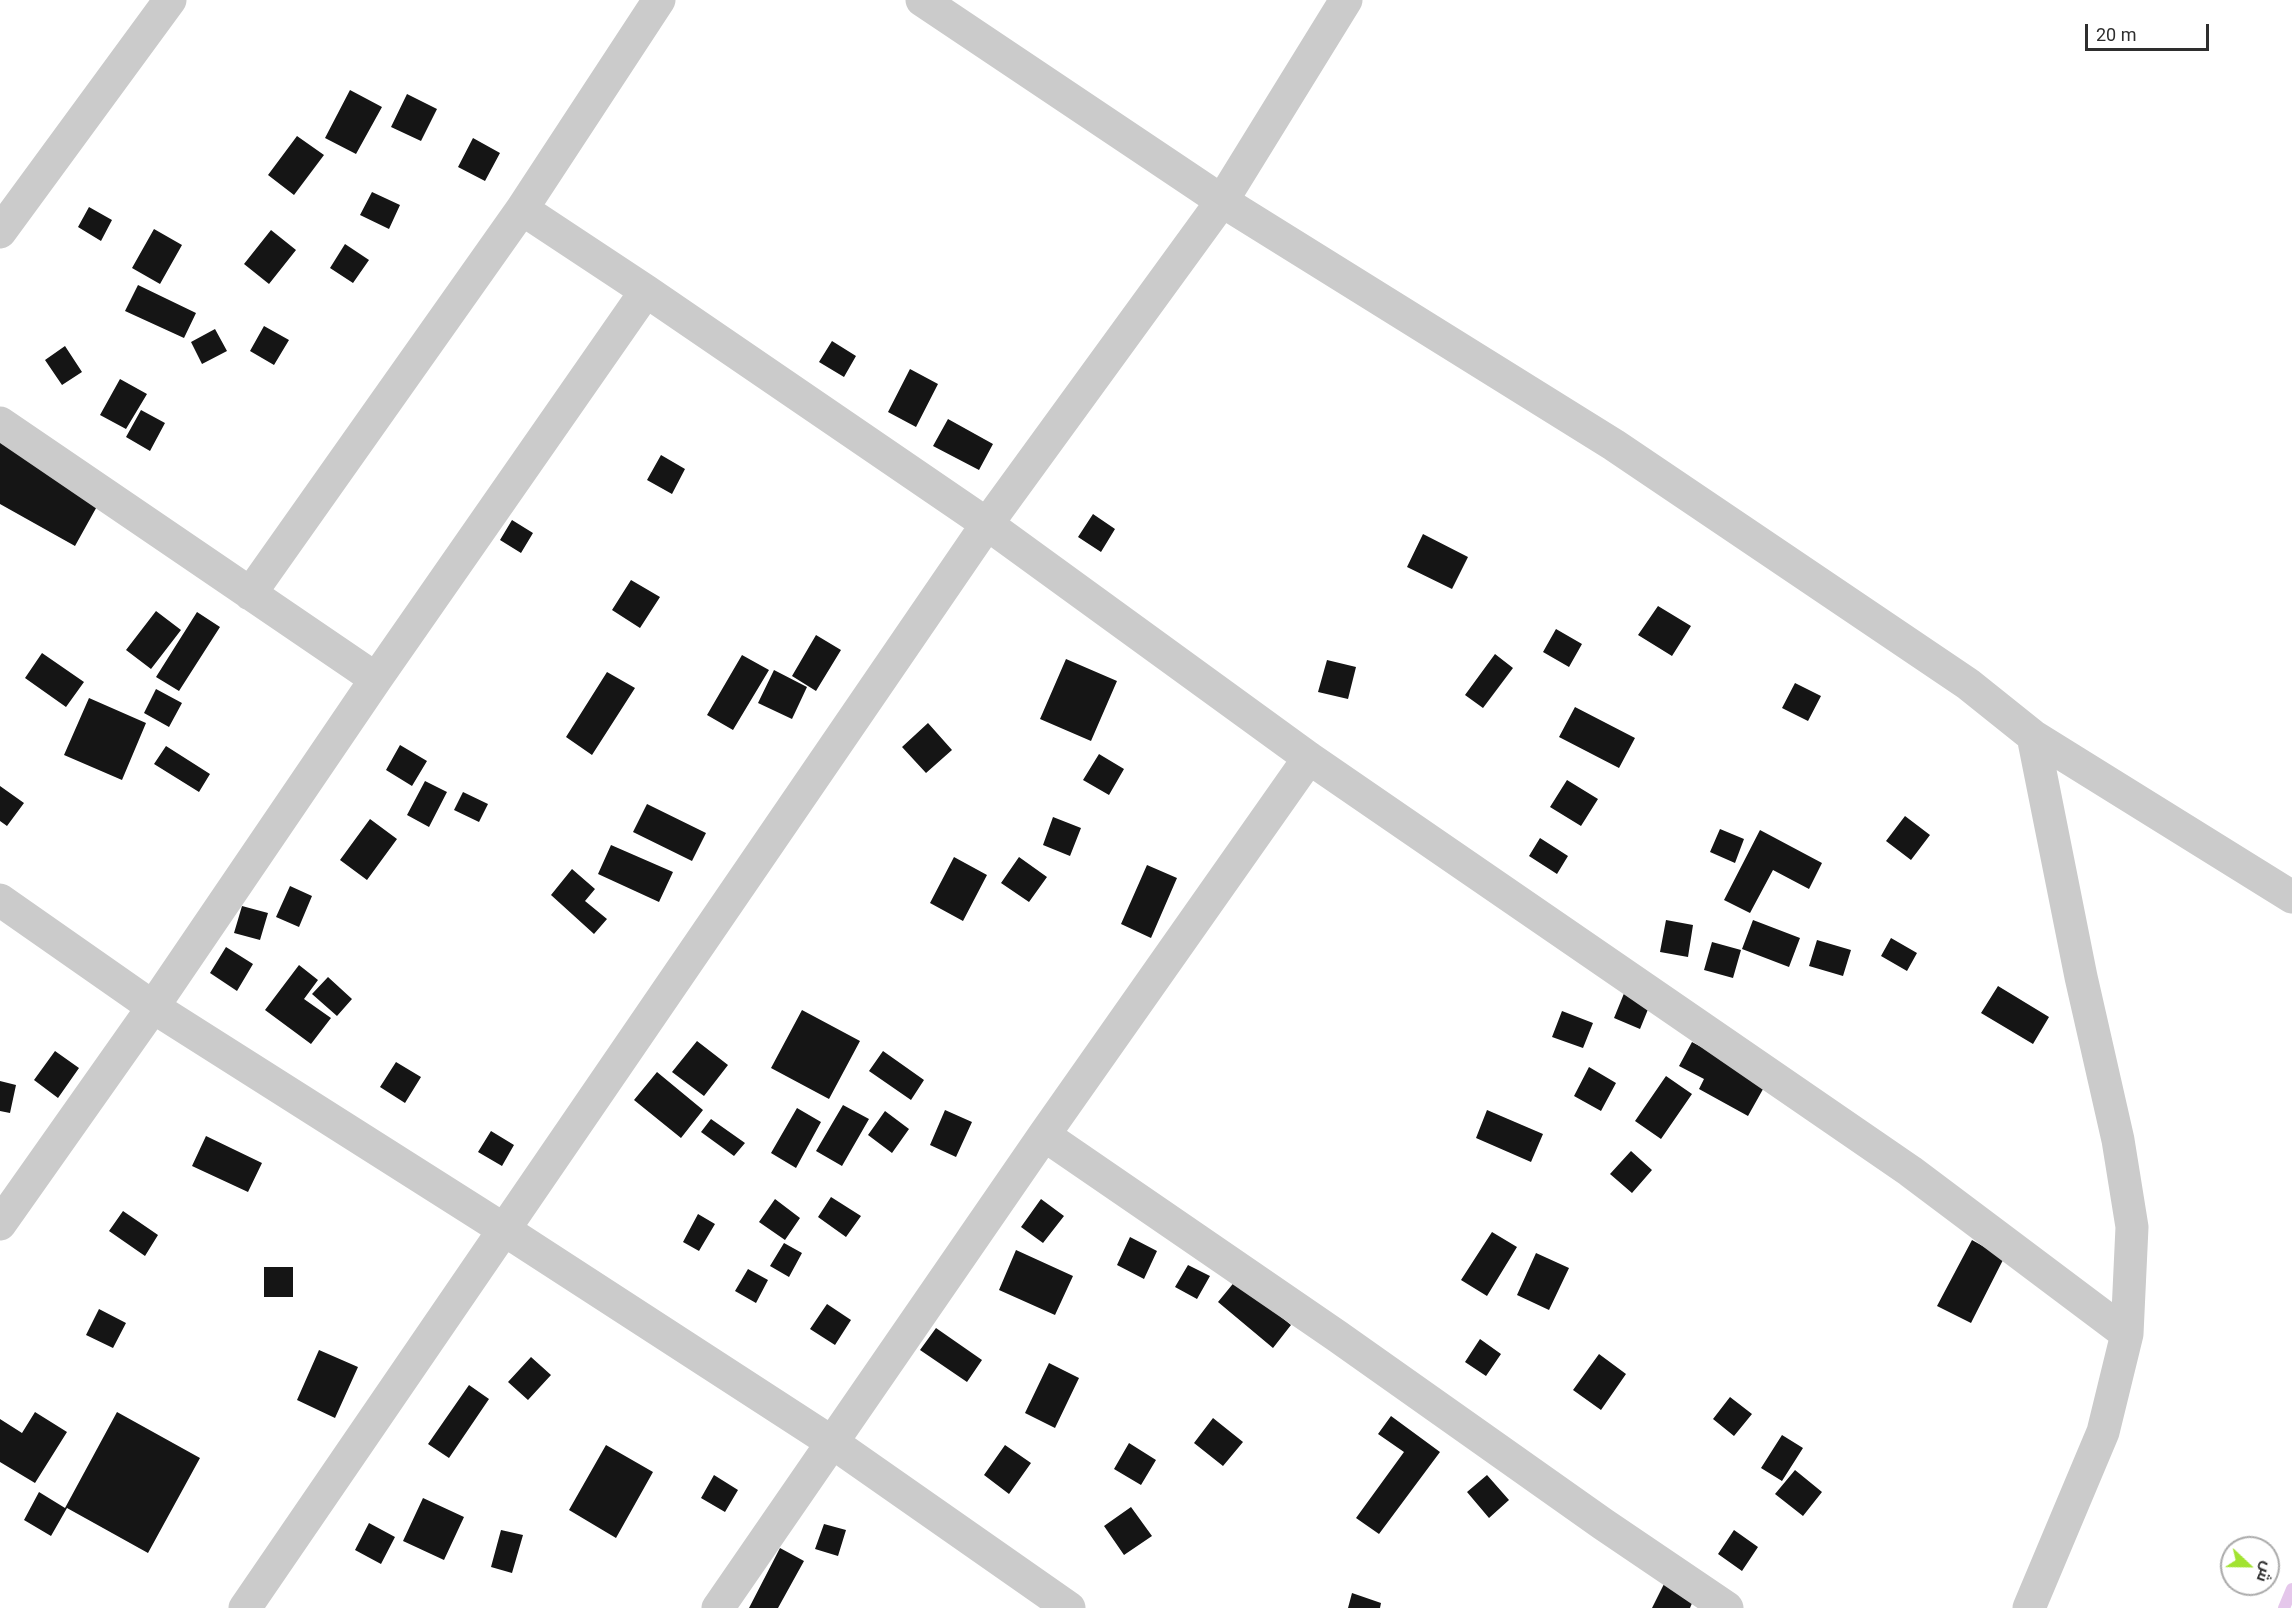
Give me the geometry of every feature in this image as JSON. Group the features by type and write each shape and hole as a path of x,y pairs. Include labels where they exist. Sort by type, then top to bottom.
{"street":[{"path":"0,232 170,0"},
{"path":"250,594 522,209 659,0"},
{"path":"922,0 1222,201 1614,445 1968,684 2034,736 2292,897"},
{"path":"245,1608 987,524 1222,201 1346,0"},
{"path":"522,209 987,524 1309,758 1910,1171 2127,1334"},
{"path":"0,1224 153,1007 376,679 646,291"},
{"path":"0,423 376,679"},
{"path":"2029,1608 2103,1432 2127,1334 2132,1227 2118,1140 2081,977 2034,736"},
{"path":"718,1608 1044,1135 1309,758"},
{"path":"0,900 153,1007 503,1229 833,1443 1069,1608"},
{"path":"1044,1135 1727,1608"}],"building":[{"path":"350,90 382,107 356,154 325,138"},
{"path":"407,94 437,109 421,141 391,127"},
{"path":"297,136 324,155 294,195 268,175"},
{"path":"473,138 500,153 485,181 458,167"},
{"path":"372,192 400,205 389,229 360,215"},
{"path":"89,207 112,220 101,241 78,227"},
{"path":"154,229 182,245 160,284 132,268"},
{"path":"271,230 296,250 269,284 244,264"},
{"path":"345,244 369,260 353,283 330,268"},
{"path":"138,285 196,313 184,338 125,311"},
{"path":"264,326 289,340 274,365 250,351"},
{"path":"215,329 227,351 202,364 191,342"},
{"path":"832,341 856,356 844,377 819,362"},
{"path":"65,346 82,372 62,385 45,360"},
{"path":"910,369 938,384 916,427 888,412"},
{"path":"120,379 147,394 126,429 100,415"},
{"path":"141,410 165,423 150,451 126,437"},
{"path":"948,419 993,444 979,470 933,446"},
{"path":"0,434 105,492 75,546 0,504"},
{"path":"661,455 685,469 672,494 647,480"},
{"path":"1093,514 1115,529 1101,552 1078,537"},
{"path":"512,520 533,533 521,553 500,540"},
{"path":"1423,534 1468,557 1452,589 1407,567"},
{"path":"631,580 660,597 640,628 612,610"},
{"path":"1658,606 1691,626 1672,656 1638,635"},
{"path":"156,611 181,630 151,669 126,650"},
{"path":"197,612 220,627 179,691 156,677"},
{"path":"1556,629 1582,644 1569,667 1543,652"},
{"path":"816,635 841,650 816,691 792,676"},
{"path":"42,653 84,682 66,707 25,678"},
{"path":"1495,654 1513,668 1483,708 1465,695"},
{"path":"742,655 769,670 733,730 707,715"},
{"path":"1066,659 1117,681 1091,741 1040,719"},
{"path":"1327,660 1356,667 1348,699 1318,692"},
{"path":"774,670 807,687 792,719 758,703"},
{"path":"607,672 635,688 592,755 566,737"},
{"path":"1795,683 1821,696 1808,721 1782,708"},
{"path":"156,689 182,703 169,727 144,713"},
{"path":"89,698 146,723 122,780 64,755"},
{"path":"1575,707 1635,738 1619,768 1559,737"},
{"path":"928,723 952,750 926,773 902,747"},
{"path":"400,745 427,761 412,786 386,770"},
{"path":"166,746 210,774 199,792 154,764"},
{"path":"1099,754 1124,769 1109,795 1083,780"},
{"path":"1567,780 1598,799 1581,826 1550,807"},
{"path":"425,781 447,792 429,827 407,815"},
{"path":"0,786 24,803 7,826 0,821"},
{"path":"463,792 488,804 479,822 454,810"},
{"path":"647,804 706,833 692,861 633,832"},
{"path":"1905,816 1930,835 1911,860 1886,841"},
{"path":"1053,817 1081,828 1070,856 1043,845"},
{"path":"370,819 397,839 367,880 340,860"},
{"path":"1720,829 1744,839 1735,863 1710,852"},
{"path":"1760,830 1822,863 1809,889 1773,870 1750,913 1724,900"},
{"path":"1540,838 1568,856 1557,874 1529,856"},
{"path":"611,845 673,872 659,902 598,874"},
{"path":"954,857 987,875 963,921 930,903"},
{"path":"1019,857 1047,877 1029,902 1001,883"},
{"path":"1147,865 1177,878 1151,938 1121,924"},
{"path":"572,869 595,889 585,901 607,919 594,934 551,895"},
{"path":"290,886 312,896 299,927 276,917"},
{"path":"242,906 268,913 260,940 234,933"},
{"path":"1666,920 1693,925 1688,957 1660,952"},
{"path":"1753,920 1800,938 1789,967 1742,949"},
{"path":"1891,938 1917,953 1907,971 1881,956"},
{"path":"1817,940 1851,950 1843,976 1809,966"},
{"path":"1712,942 1741,950 1733,978 1704,970"},
{"path":"226,947 253,964 237,991 210,973"},
{"path":"299,965 318,980 304,999 331,1018 311,1044 265,1010"},
{"path":"328,977 352,999 337,1016 312,994"},
{"path":"1998,986 2049,1017 2033,1044 1981,1013"},
{"path":"1625,991 1651,1002 1640,1029 1614,1018"},
{"path":"802,1010 860,1041 829,1099 771,1068"},
{"path":"1562,1011 1593,1023 1583,1048 1552,1037"},
{"path":"697,1041 728,1065 704,1096 672,1072"},
{"path":"1692,1042 1767,1082 1748,1116 1699,1089 1704,1079 1679,1066"},
{"path":"55,1051 79,1068 58,1098 34,1080"},
{"path":"883,1051 924,1080 911,1100 869,1071"},
{"path":"396,1062 421,1077 405,1103 380,1087"},
{"path":"1589,1067 1616,1083 1601,1111 1574,1096"},
{"path":"657,1072 703,1110 681,1138 634,1100"},
{"path":"1666,1076 1692,1094 1661,1139 1635,1121"},
{"path":"0,1081 16,1085 10,1113 0,1111"},
{"path":"843,1105 869,1119 842,1166 816,1151"},
{"path":"797,1108 821,1122 796,1168 771,1153"},
{"path":"945,1110 972,1122 956,1157 930,1145"},
{"path":"1487,1110 1543,1134 1531,1162 1476,1138"},
{"path":"885,1111 909,1129 892,1153 868,1135"},
{"path":"711,1119 745,1143 734,1156 701,1132"},
{"path":"491,1131 514,1145 502,1166 478,1152"},
{"path":"206,1136 262,1163 248,1192 192,1166"},
{"path":"1631,1151 1652,1170 1632,1193 1610,1174"},
{"path":"831,1197 861,1216 846,1237 818,1217"},
{"path":"775,1199 800,1218 785,1240 759,1222"},
{"path":"1041,1199 1064,1216 1043,1243 1021,1227"},
{"path":"123,1211 158,1235 145,1256 109,1231"},
{"path":"698,1214 715,1224 699,1251 683,1242"},
{"path":"1492,1232 1517,1247 1487,1296 1461,1280"},
{"path":"1130,1237 1157,1251 1144,1279 1117,1265"},
{"path":"1972,1240 2004,1258 1971,1323 1937,1306"},
{"path":"784,1243 802,1253 789,1277 770,1266"},
{"path":"1016,1250 1073,1276 1055,1315 999,1290"},
{"path":"1536,1253 1569,1268 1549,1310 1517,1295"},
{"path":"1188,1265 1210,1276 1197,1299 1175,1287"},
{"path":"264,1267 293,1267 293,1297 264,1297"},
{"path":"748,1269 768,1280 756,1303 735,1291"},
{"path":"1236,1280 1291,1325 1273,1348 1218,1302"},
{"path":"827,1304 851,1320 835,1345 810,1329"},
{"path":"99,1309 126,1323 113,1348 86,1335"},
{"path":"936,1328 982,1360 967,1382 920,1350"},
{"path":"1480,1339 1501,1354 1486,1376 1465,1362"},
{"path":"319,1350 358,1367 335,1418 297,1400"},
{"path":"1599,1354 1626,1374 1601,1410 1573,1390"},
{"path":"531,1357 551,1375 528,1400 508,1382"},
{"path":"1049,1363 1079,1378 1055,1428 1025,1413"},
{"path":"469,1385 489,1399 449,1458 428,1444"},
{"path":"1730,1397 1752,1414 1734,1436 1713,1419"},
{"path":"35,1412 67,1432 35,1483 0,1462 0,1419 22,1433"},
{"path":"117,1412 200,1458 148,1553 67,1508 51,1536 24,1520 39,1492 65,1508"},
{"path":"1391,1416 1440,1452 1379,1534 1356,1518 1404,1452 1378,1434"},
{"path":"1213,1418 1243,1442 1223,1466 1194,1443"},
{"path":"1782,1435 1803,1448 1782,1481 1761,1468"},
{"path":"1129,1443 1156,1460 1141,1485 1114,1469"},
{"path":"606,1445 653,1472 616,1538 569,1510"},
{"path":"1005,1445 1031,1463 1009,1494 984,1475"},
{"path":"1795,1470 1822,1492 1803,1516 1775,1494"},
{"path":"714,1475 738,1490 725,1512 701,1498"},
{"path":"1487,1475 1509,1500 1489,1518 1467,1492"},
{"path":"423,1498 464,1517 444,1560 403,1541"},
{"path":"1131,1507 1152,1536 1124,1555 1104,1526"},
{"path":"369,1523 395,1537 381,1564 355,1550"},
{"path":"824,1524 846,1530 838,1556 815,1549"},
{"path":"501,1530 523,1535 512,1573 491,1567"},
{"path":"1734,1530 1758,1547 1742,1571 1718,1554"},
{"path":"780,1548 804,1561 778,1608 749,1608"},
{"path":"1665,1582 1695,1596 1690,1608 1652,1608"},
{"path":"1352,1593 1381,1603 1380,1608 1348,1608"}],"waterway":[{"path":"2284,1608 2292,1589"}]}
